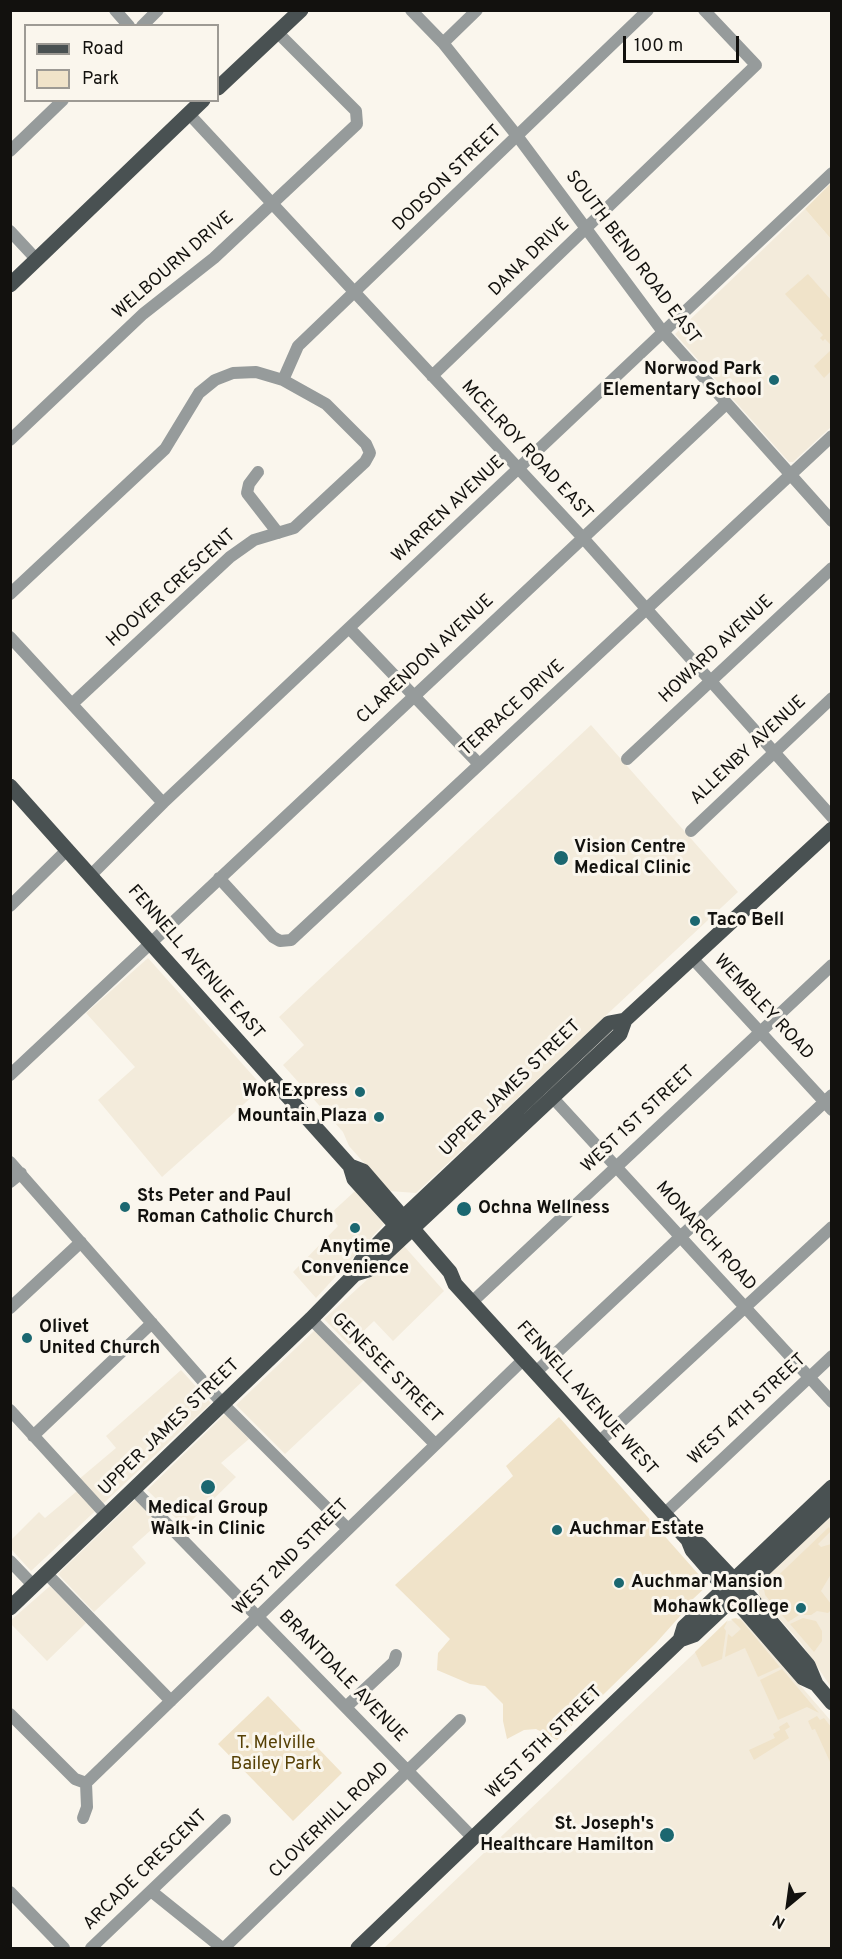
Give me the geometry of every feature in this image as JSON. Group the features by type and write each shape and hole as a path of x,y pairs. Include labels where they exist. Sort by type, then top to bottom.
{"main road":[{"path":"219,87 301,10"},
{"path":"10,285 201,102"},
{"name":"FENNELL AVENUE EAST","path":"10,786 152,942 350,1166 354,1179 404,1227"},
{"name":"UPPER JAMES STREET","path":"10,1608 311,1319 356,1274 361,1261 404,1227 552,1097 620,1034 625,1020 831,829"},
{"name":"UPPER JAMES STREET","path":"404,1227 609,1023 625,1020"},
{"name":"FENNELL AVENUE WEST","path":"404,1227 450,1272 455,1284 688,1540 700,1544 734,1589 808,1665 816,1684 831,1703"},
{"name":"WEST 5TH STREET","path":"734,1589 831,1487"},
{"name":"WEST 5TH STREET","path":"358,1948 681,1640 684,1627 734,1589 831,1505"}],"street":[{"path":"115,10 127,24"},
{"path":"144,24 158,10"},
{"name":"SOUTH BEND ROAD EAST","path":"411,10 443,43 518,137 663,332 831,521"},
{"path":"443,43 477,10"},
{"name":"DODSON STREET","path":"284,380 298,346 648,10"},
{"name":"DANA DRIVE","path":"432,376 756,65 705,10"},
{"name":"WELBOURN DRIVE","path":"10,440 143,314 214,258 357,124 356,111 278,33"},
{"path":"10,151 61,102"},
{"name":"MCELROY ROAD EAST","path":"189,114 271,205 584,539 831,817"},
{"name":"WARREN AVENUE","path":"91,875 163,804 831,173"},
{"path":"10,231 37,260"},
{"name":"HOOVER CRESCENT","path":"10,594 165,449 199,393 215,380 233,373 256,372 284,380 326,404 351,426 366,444 370,453 365,462 294,528 254,540 230,557 72,704"},
{"name":"CLARENDON AVENUE","path":"10,1075 726,404"},
{"name":"TERRACE DRIVE","path":"219,878 273,937 280,941 291,940 478,763 647,609 831,436"},
{"path":"258,472 249,484 247,493 278,533"},
{"name":"HOWARD AVENUE","path":"627,759 831,568"},
{"path":"349,628 478,763"},
{"path":"10,638 163,804"},
{"name":"ALLENBY AVENUE","path":"692,831 831,698"},
{"path":"10,906 68,849"},
{"name":"WEMBLEY ROAD","path":"692,958 829,1102"},
{"name":"WEST 1ST STREET","path":"472,1302 831,965"},
{"name":"MONARCH ROAD","path":"552,1097 831,1402"},
{"path":"536,1372 829,1102"},
{"path":"10,1162 223,1404 347,1528"},
{"path":"10,1182 21,1173"},
{"path":"599,1442 831,1227"},
{"path":"10,1308 81,1242"},
{"name":"GENESEE STREET","path":"311,1319 435,1444"},
{"path":"33,1436 152,1323"},
{"name":"WEST 4TH STREET","path":"664,1514 831,1356"},
{"name":"WEST 2ND STREET","path":"86,1783 524,1359"},
{"path":"10,1410 107,1516"},
{"name":"BRANTDALE AVENUE","path":"134,1490 347,1706 473,1838"},
{"path":"10,1561 33,1586"},
{"path":"46,1573 171,1701"},
{"path":"347,1706 394,1662 396,1654"},
{"path":"10,1714 75,1779 86,1783 87,1807 83,1818"},
{"name":"CLOVERHILL ROAD","path":"223,1948 460,1720"},
{"name":"ARCADE CRESCENT","path":"90,1948 225,1820"},
{"path":"151,1891 223,1948"},
{"path":"10,1892 64,1948"}],"shaded area":[{"name":"Norwood Park Elementary School","path":"805,209 831,239 831,427 793,462 789,462 675,334"},
{"path":"591,725 738,892 416,1193 389,1191 349,1146 343,1132 283,1065 304,1045 279,1017"},
{"path":"148,958 263,1087 162,1177 98,1100 135,1067 86,1013"},
{"path":"355,1191 384,1224 316,1298 293,1272 338,1226 329,1215"},
{"path":"404,1246 444,1291 393,1341 374,1321 349,1345 324,1319"},
{"path":"315,1330 365,1379 285,1454 236,1405"},
{"path":"181,1370 211,1403 31,1571 11,1549 11,1540 39,1512 45,1518 77,1491 72,1485 116,1448 106,1436"},
{"path":"225,1414 249,1439 221,1463 236,1477 185,1527 147,1490"},
{"path":"137,1498 160,1522 132,1547 146,1563 94,1612 58,1574"},
{"name":"Mohawk College","path":"831,1511 831,1687 801,1643 760,1597 757,1585"},
{"path":"50,1586 86,1623 47,1661 10,1621"},
{"name":"St. Joseph's Healthcare Hamilton","path":"742,1618 831,1721 831,1948 384,1948 728,1621"}],"green space":[{"path":"831,183 831,239 805,209"},
{"path":"808,274 831,300 831,345 825,339 823,341 820,338 823,335 785,294"},
{"path":"831,350 831,371 824,378 814,366"},
{"name":"Auchmar Estate","path":"559,1417 708,1585 679,1612 681,1615 656,1643 557,1740 536,1729 524,1730 507,1739 503,1721 503,1704 485,1686 470,1684 437,1670 438,1653 450,1639 395,1585 513,1476 506,1466"},
{"path":"829,1527 831,1531 818,1544 821,1547 831,1544 831,1574 821,1591 831,1604 831,1610 828,1613 817,1611 811,1615 799,1615 788,1622 765,1595 764,1589"},
{"path":"803,1618 816,1621 822,1631 822,1641 814,1652 790,1624"},
{"path":"731,1619 741,1620 780,1667 758,1677 745,1648 725,1657 728,1634 732,1637 741,1629"},
{"path":"728,1620 724,1628 726,1631 722,1659 702,1667 695,1652"},
{"path":"782,1669 819,1713 807,1707 778,1720 760,1680"},
{"name":"T. Melville Bailey Park","path":"268,1696 342,1773 293,1821 218,1744"},
{"path":"817,1716 820,1720 824,1718 831,1727 831,1764 815,1729 812,1730 808,1721"},
{"path":"787,1722 790,1727 785,1730 789,1738 754,1760 749,1750 775,1738 773,1734"}],"place":[{"name":"Norwood Park Elementary School","path":"774,380"},
{"name":"Vision Centre Medical Clinic","path":"561,858"},
{"name":"Taco Bell","path":"695,921"},
{"name":"Wok Express","path":"360,1092"},
{"name":"Mountain Plaza","path":"379,1117"},
{"name":"Sts Peter and Paul Roman Catholic Church","path":"125,1207"},
{"name":"Ochna Wellness","path":"464,1209"},
{"name":"Anytime Convenience","path":"355,1228"},
{"name":"Olivet United Church","path":"27,1338"},
{"name":"Medical Group Walk-in Clinic","path":"208,1487"},
{"name":"Auchmar Estate","path":"557,1530"},
{"name":"Auchmar Mansion","path":"619,1583"},
{"name":"Mohawk College","path":"801,1608"},
{"name":"St. Joseph's Healthcare Hamilton","path":"667,1835"}]}
